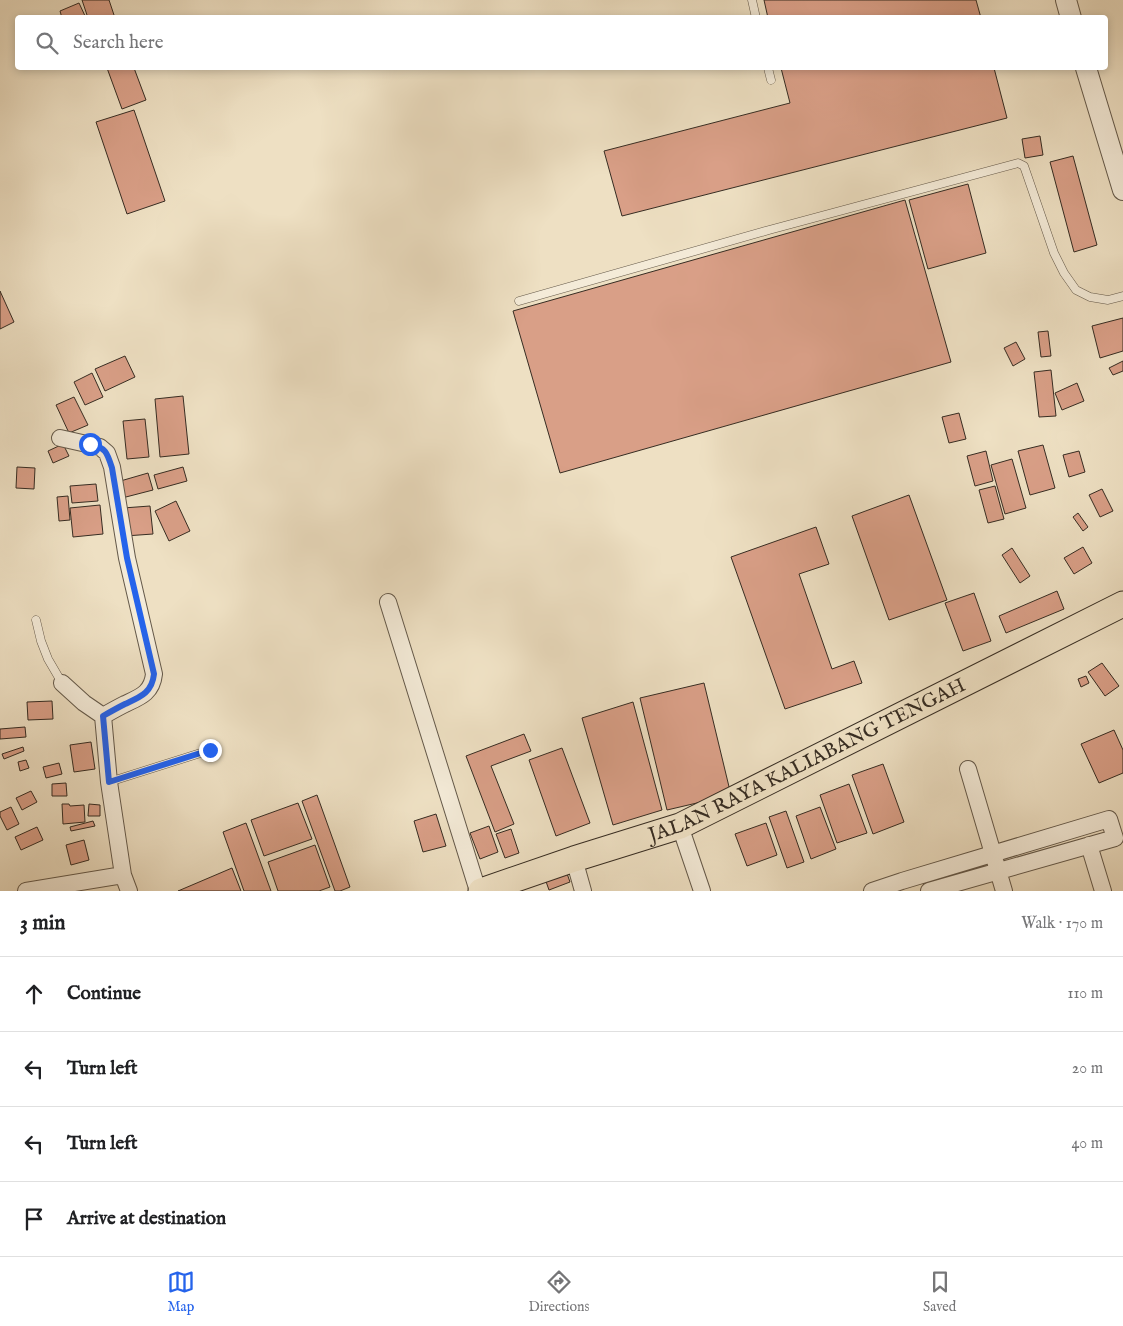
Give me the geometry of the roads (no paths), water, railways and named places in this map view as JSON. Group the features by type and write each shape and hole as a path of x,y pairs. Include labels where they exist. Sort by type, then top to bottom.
{"main road":[{"name":"JALAN RAYA KALIABANG TENGAH","path":"479,891 680,826 1123,604"}],"street":[{"path":"1066,0 1070,15"},
{"path":"1087,70 1123,190"},
{"path":"60,438 100,446 107,453 112,468 127,558 153,670 153,681 150,689 143,696 103,716"},
{"path":"388,602 479,891"},
{"path":"62,683 84,703 103,716"},
{"path":"103,716 109,782 123,874 129,891"},
{"path":"968,768 1004,891"},
{"path":"872,891 904,886 993,853 1109,819 1115,838 929,891"},
{"path":"680,826 702,891"},
{"path":"1089,845 1103,891"},
{"path":"574,859 583,891"},
{"path":"26,891 123,874"}],"lane":[{"path":"752,0 755,15"},
{"path":"768,70 771,80"},
{"path":"519,300 779,227 1018,163 1024,166 1054,253 1064,273 1076,290 1090,297 1108,300 1123,296"},
{"path":"36,620 48,659 62,683"},
{"path":"109,782 210,750"}]}
